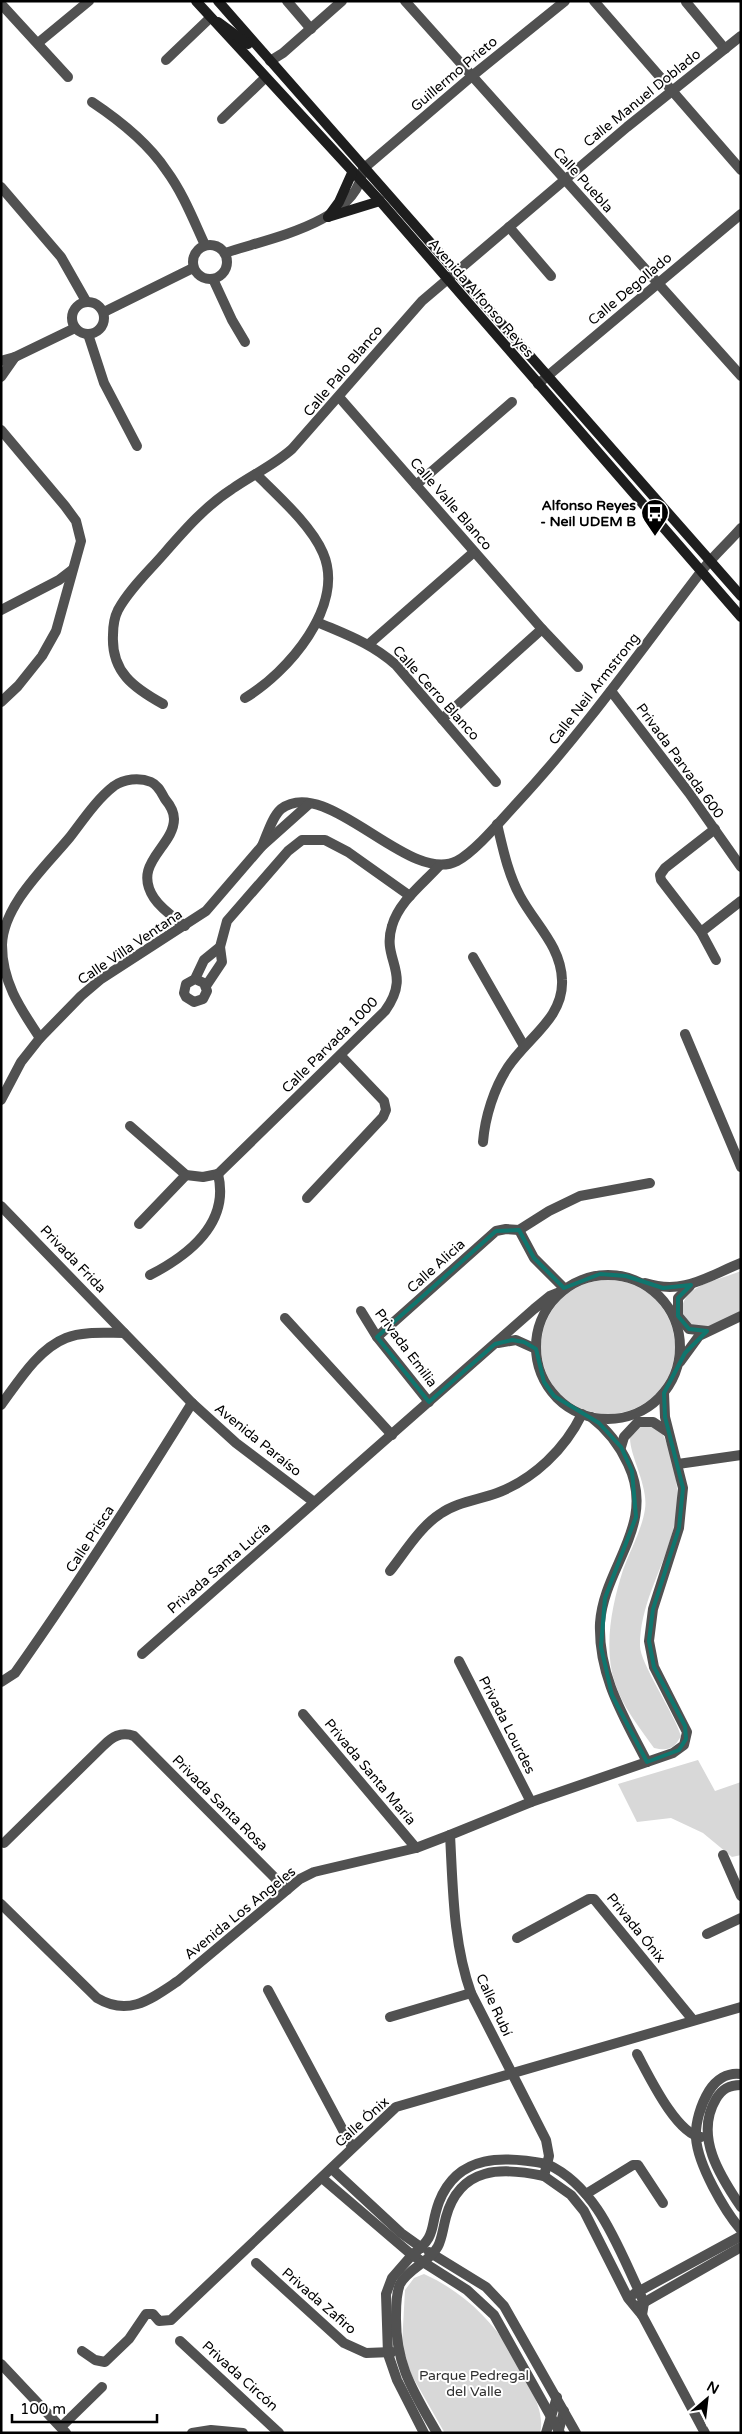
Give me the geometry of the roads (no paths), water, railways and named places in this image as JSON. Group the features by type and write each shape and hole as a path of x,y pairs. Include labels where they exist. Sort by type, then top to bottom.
{"main road":[{"name":"Avenida Alfonso Reyes","path":"196,1 380,201 446,280 741,617"},
{"name":"Avenida Alfonso Reyes","path":"218,1 363,169 741,596"},
{"path":"210,18 229,28 260,55 270,61"},
{"path":"328,218 339,202 352,172"},
{"path":"328,218 380,201"}],"street":[{"path":"38,43 89,1"},
{"path":"286,1 311,29"},
{"path":"270,61 283,53 342,1"},
{"name":"Calle Puebla","path":"405,1 741,376"},
{"name":"Guillermo Prieto","path":"363,169 472,76 565,1"},
{"path":"594,1 741,170"},
{"path":"686,2 725,48"},
{"path":"1,4 68,77"},
{"path":"166,60 210,18"},
{"name":"Calle Manuel Doblado","path":"446,280 672,90 741,36"},
{"path":"222,119 265,78"},
{"path":"92,102 115,118 166,169 185,200 205,245"},
{"path":"225,253 328,218 347,202 362,183 363,169"},
{"path":"1,187 61,257 86,301 97,304 104,312 102,327 88,334"},
{"name":"Calle Degollado","path":"538,384 741,214"},
{"path":"509,226 550,276"},
{"path":"205,245 216,246 225,253 227,265 225,271 213,279 199,276 193,268 194,254 205,245"},
{"path":"104,312 193,268"},
{"path":"213,279 232,320 245,342"},
{"name":"Calle Palo Blanco","path":"162,704 135,687 119,670 113,642 114,622 117,612 134,587 195,518 232,489 292,449 339,397 402,321 446,280"},
{"path":"75,328 72,315 74,308 86,301"},
{"path":"75,328 88,334 104,383 137,446"},
{"path":"1,360 15,357 75,328"},
{"path":"1,377 15,357"},
{"name":"Calle Valle Blanco","path":"339,397 542,629 578,667"},
{"path":"416,485 512,402"},
{"path":"1,430 76,521 82,541 80,553 72,570 56,631 49,644 18,686 1,702"},
{"path":"244,698 260,689 297,652 317,622 322,607 328,569 322,551 297,517 256,474"},
{"name":"Calle Neil Armstrong","path":"440,865 460,859 497,824 559,757 701,571 741,528"},
{"path":"369,644 474,552"},
{"path":"1,610 59,580 72,570"},
{"name":"Calle Cerro Blanco","path":"317,622 369,644 396,666 496,782"},
{"path":"442,719 542,629"},
{"name":"Privada Parvada 600","path":"611,691 715,830 665,868 660,875 661,880 701,932 716,960"},
{"path":"40,1038 18,1004 5,978 2,944 4,933 9,919 25,891 100,800 115,785 123,781 137,779 154,784 171,808 174,818 173,827 152,861 147,880 154,898 185,926"},
{"name":"Calle Villa Ventana","path":"1,1100 14,1072 40,1038 101,979 185,926 218,900 262,846 309,804 330,809 426,863 440,865"},
{"path":"483,1142 484,1128 499,1084 507,1068 553,1014 561,996 562,980 557,955 520,897 510,876 497,824"},
{"path":"715,830 741,867"},
{"path":"206,986 222,962 220,947 227,921 288,851 302,840 325,840 348,852 410,896"},
{"name":"Calle Parvada 1000","path":"218,1174 341,1056 390,1005 398,978 390,952 391,928 410,896 440,865"},
{"path":"701,932 741,901"},
{"path":"195,980 204,960 220,947"},
{"path":"473,957 524,1046"},
{"path":"195,980 201,981 206,986 207,991 203,999 194,1002 184,993 184,988 186,984 195,980"},
{"path":"686,1034 741,1167"},
{"path":"307,1198 383,1117 386,1110 384,1101 341,1056"},
{"path":"130,1126 186,1176 202,1177 218,1174 220,1199 207,1230 179,1259 150,1275"},
{"path":"138,1224 186,1176"},
{"path":"562,1290 534,1258 519,1230 549,1210 580,1196 650,1183"},
{"name":"Privada Frida","path":"1,1206 124,1334"},
{"name":"Calle Alicia","path":"377,1337 496,1231 506,1228 519,1230"},
{"path":"707,1331 690,1329 678,1316 678,1298 683,1290 741,1263"},
{"path":"314,1502 545,1300 581,1279 600,1274 626,1276 670,1289 691,1286"},
{"path":"638,1281 658,1296 672,1316 679,1340 679,1364"},
{"path":"562,1290 544,1316 536,1349 538,1366 544,1382 554,1396 567,1407 586,1415 605,1428 621,1447 632,1472 636,1489 636,1517 605,1598 600,1625 605,1673 612,1695 647,1762"},
{"name":"Privada Emilia","path":"361,1311 377,1337 430,1402"},
{"path":"586,1415 605,1418 630,1414 652,1404 664,1393 675,1377 679,1364 692,1343 707,1331 741,1316"},
{"path":"285,1318 392,1435"},
{"path":"1,1405 35,1362 54,1345 66,1338 83,1334 124,1334"},
{"name":"Avenida Paraíso","path":"124,1334 192,1403 236,1443 314,1502"},
{"path":"495,1344 516,1340 536,1349"},
{"name":"Avenida Los Angeles","path":"1,1904 89,1991 106,2003 124,2007 145,2001 178,1981 300,1879 314,1872 416,1848 531,1802 679,1750 686,1739 685,1726 654,1667 649,1641 653,1609 675,1544 684,1488 668,1432 664,1393"},
{"name":"Calle Prisca","path":"1,1682 15,1673 95,1559 192,1403"},
{"path":"390,1571 422,1531 440,1513 466,1502 497,1493 533,1473 561,1449 586,1415"},
{"path":"621,1447 624,1437 638,1422 653,1422 668,1432"},
{"path":"678,1464 741,1455"},
{"name":"Privada Santa Lucía","path":"142,1654 314,1502"},
{"name":"Privada Lourdes","path":"459,1660 531,1802"},
{"name":"Privada Santa María","path":"303,1714 416,1848"},
{"name":"Privada Santa Rosa","path":"4,1843 110,1739 124,1734 134,1736 287,1890"},
{"name":"Calle Rubí","path":"450,1835 457,1934 465,1975 511,2073 546,2140 549,2148 544,2176"},
{"path":"723,1855 741,1896"},
{"name":"Privada Ónix","path":"517,1938 594,1898 693,2020"},
{"path":"707,1934 741,1918"},
{"path":"268,1990 352,2147"},
{"path":"390,2017 472,1993"},
{"name":"Calle Ónix","path":"82,2351 95,2360 104,2362 130,2339 146,2314 153,2314 159,2321 171,2320 396,2107 741,2007"},
{"path":"637,2054 664,2102 682,2125 696,2137 707,2138"},
{"path":"741,2074 727,2075 712,2086 703,2104 696,2137 705,2167 725,2206 741,2230"},
{"path":"741,2085 730,2085 717,2096 708,2121 707,2138 714,2160 741,2207"},
{"path":"424,2433 397,2380 386,2294 392,2278 412,2255 430,2239 442,2196 463,2171 476,2164 500,2159 547,2164 568,2177 586,2194 616,2244 639,2291 640,2308"},
{"path":"586,2194 633,2165 638,2165 663,2203"},
{"path":"332,2169 395,2228 422,2248 486,2288 504,2306 576,2433"},
{"path":"436,2433 393,2352 398,2290 406,2276 434,2254 440,2244 446,2216 464,2186 475,2177 488,2172 506,2170 544,2176 571,2195 584,2211 628,2298 640,2308 705,2433"},
{"path":"322,2178 422,2263 467,2290 494,2315 551,2414 559,2432"},
{"path":"628,2298 741,2236"},
{"path":"640,2308 741,2248"},
{"name":"Privada Zafiro","path":"256,2263 344,2343 366,2353 393,2352"},
{"name":"Privada Circón","path":"180,2341 279,2433"},
{"path":"1,2364 64,2430 102,2387"},
{"path":"546,2433 557,2397"},
{"path":"559,2432 564,2411"},
{"path":"192,2433 211,2430 243,2433"}],"place":[{"name":"Alfonso Reyes - Neil UDEM B","path":"655,537"}],"park label":[{"name":"Parque Pedregal del Valle","path":"474,2384"}]}
